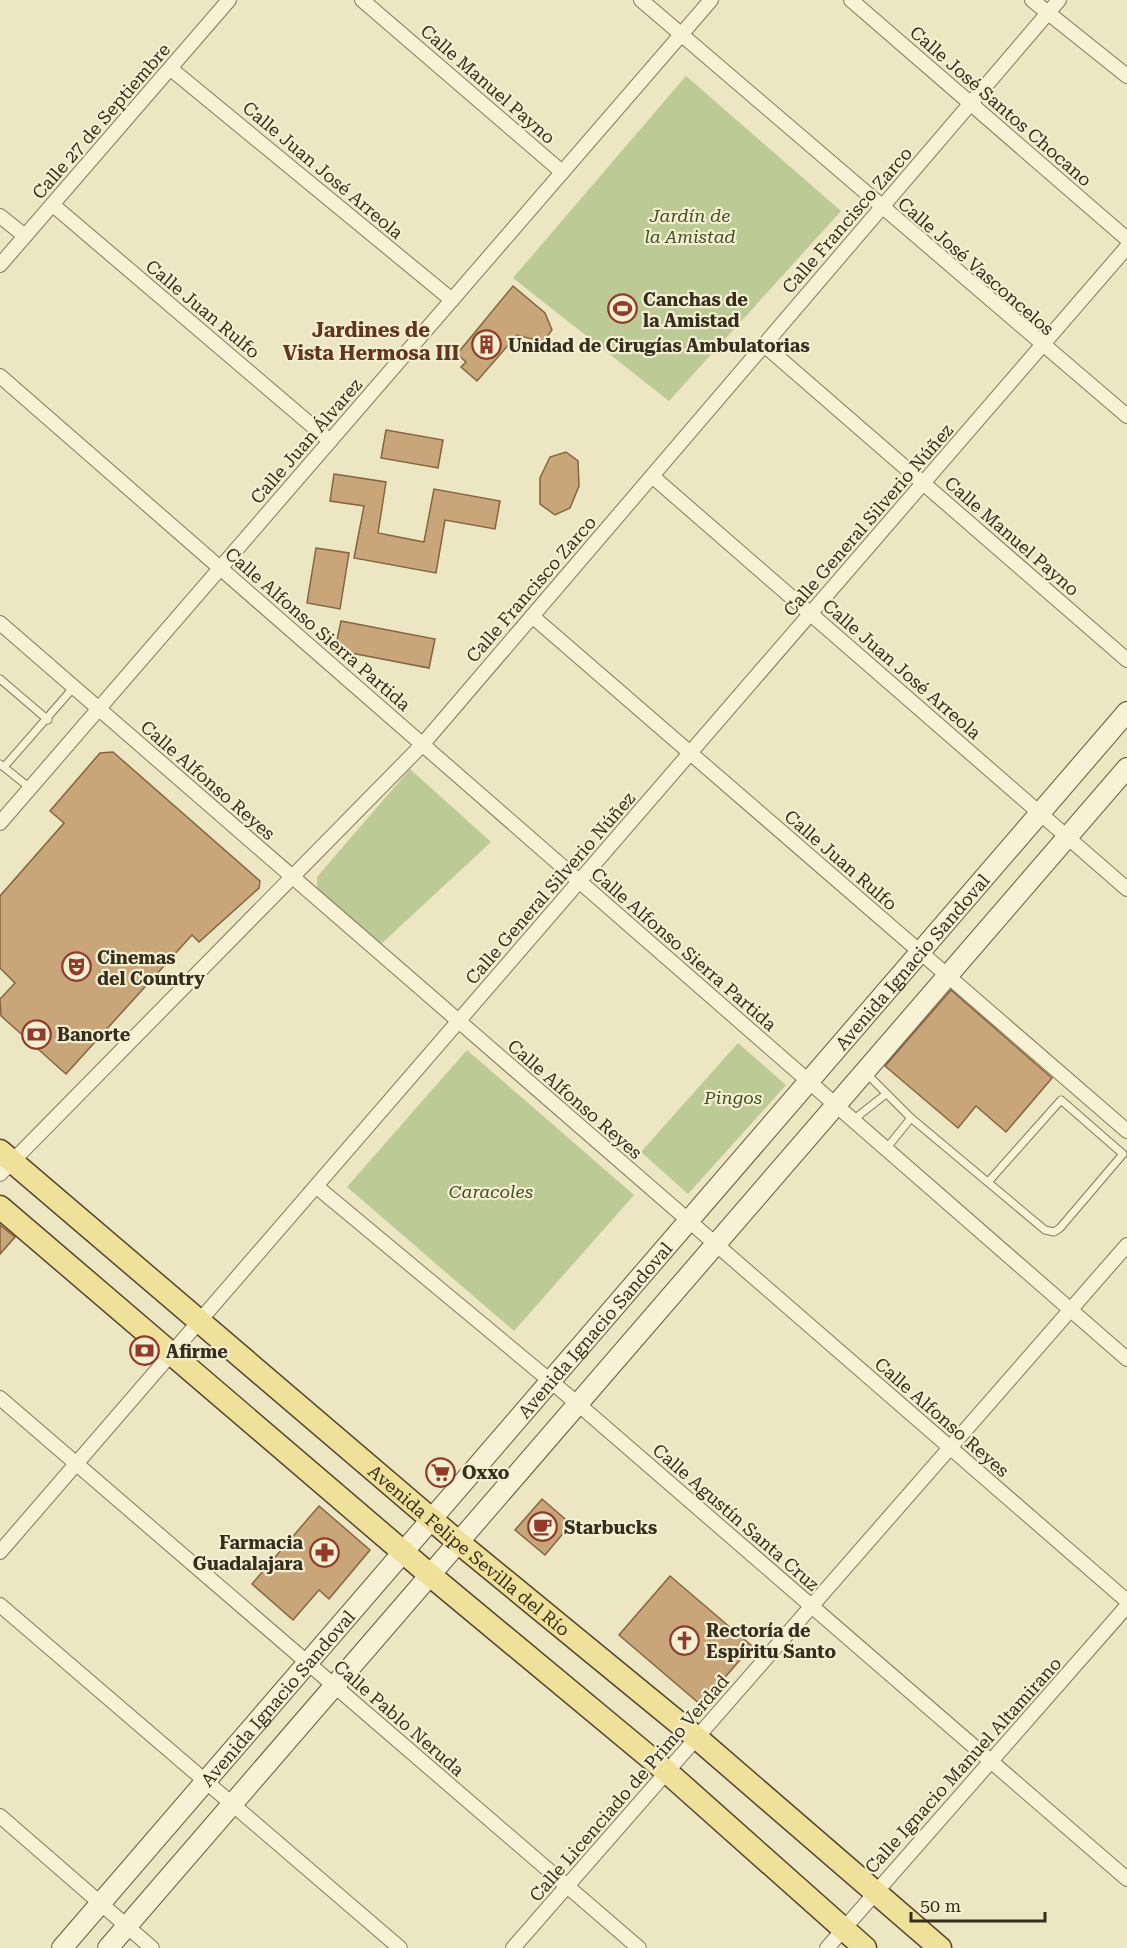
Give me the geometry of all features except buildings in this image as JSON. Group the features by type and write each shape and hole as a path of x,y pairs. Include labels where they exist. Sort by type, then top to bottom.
{"main road":[{"name":"Avenida Ignacio Sandoval","path":"62,1948 1127,712"},
{"name":"Avenida Ignacio Sandoval","path":"108,1948 1127,768"},
{"name":"Avenida Felipe Sevilla del Río","path":"4,1162 200,1321 458,1542 697,1738 940,1948"},
{"path":"0,1207 430,1575 666,1771 865,1948"}],"street":[{"name":"Calle 27 de Septiembre","path":"0,265 229,0"},
{"name":"Calle Manuel Payno","path":"362,0 562,172"},
{"name":"Calle José Vasconcelos","path":"641,0 1042,346 1127,416"},
{"name":"Calle Juan Álvarez","path":"2,818 99,709 711,0"},
{"name":"Calle José Santos Chocano","path":"850,0 1127,239"},
{"path":"1032,0 1127,76"},
{"name":"Calle Francisco Zarco","path":"4,1162 422,745 1059,0"},
{"name":"Calle Juan José Arreola","path":"171,69 452,300"},
{"name":"Calle Juan Rulfo","path":"53,205 330,441"},
{"path":"0,216 25,236"},
{"name":"Calle General Silverio Núñez","path":"0,1552 1127,247"},
{"name":"Calle Manuel Payno","path":"764,345 1127,660"},
{"name":"Calle Alfonso Sierra Partida","path":"0,376 1127,1359"},
{"name":"Calle Juan José Arreola","path":"652,476 1127,889"},
{"name":"Calle Juan Rulfo","path":"532,616 1127,1131"},
{"name":"Calle Alfonso Reyes","path":"0,623 1127,1601"},
{"name":"Calle Agustín Santa Cruz","path":"317,1187 578,1404 1127,1879"},
{"name":"Calle Licenciado de Primo Verdad","path":"513,1948 1127,1245"},
{"name":"Calle Pablo Neruda","path":"0,1398 639,1948"},
{"path":"0,1605 400,1948"},
{"name":"Calle Ignacio Manuel Altamirano","path":"827,1948 1127,1606"},
{"path":"0,1816 152,1948"}],"lane":[{"path":"0,679 48,720"},
{"path":"30,788 2,766 48,720 74,687"},
{"path":"864,1072 911,1118 989,1180 1045,1230 1054,1232 1060,1228 1123,1154 1061,1100 989,1180"},
{"path":"853,1120 886,1094"},
{"path":"886,1149 911,1118"}],"green space":[{"name":"Jardín de la Amistad","path":"686,76 841,211 669,401 513,278"},
{"path":"410,769 491,842 380,945 317,888 317,877"},
{"name":"Pingos","path":"738,1043 786,1085 688,1194 641,1152"},
{"name":"Caracoles","path":"467,1050 634,1195 514,1331 347,1187"}],"place":[{"name":"Canchas de la Amistad","path":"622,309"},
{"name":"Unidad de Cirugías Ambulatorias","path":"487,345"},
{"name":"Cinemas del Country","path":"76,967"},
{"name":"Banorte","path":"36,1034"},
{"name":"Afirme","path":"145,1351"},
{"name":"Oxxo","path":"441,1472"},
{"name":"Starbucks","path":"543,1527"},
{"name":"Farmacia Guadalajara","path":"324,1552"},
{"name":"Rectoría de Espíritu Santo","path":"685,1640"}],"district":[{"name":"Jardines de Vista Hermosa III","path":"371,342"}]}
